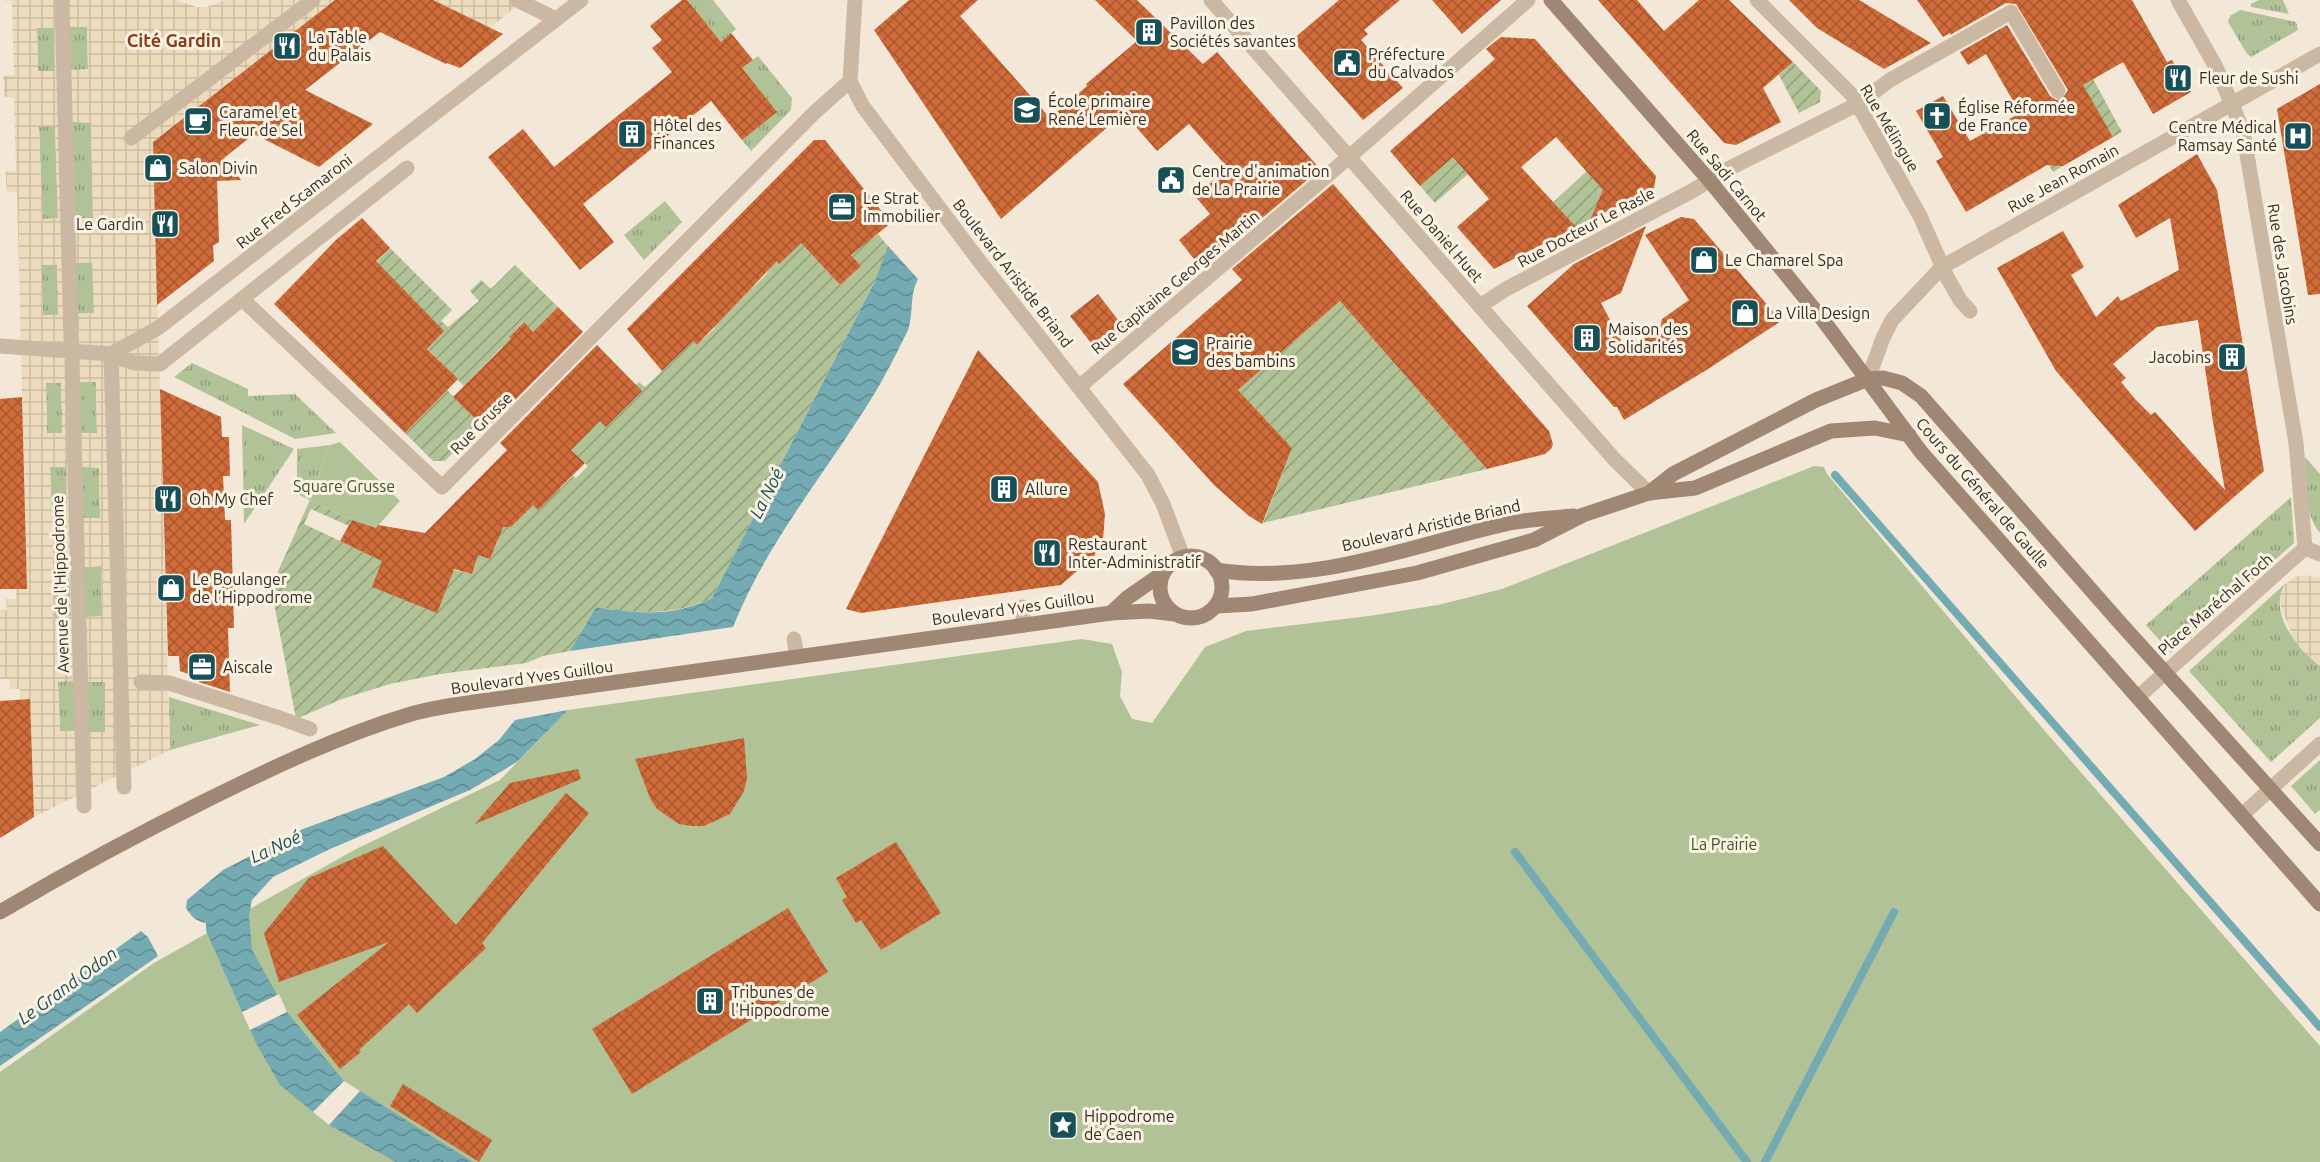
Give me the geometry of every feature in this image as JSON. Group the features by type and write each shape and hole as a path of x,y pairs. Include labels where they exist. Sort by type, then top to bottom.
{"main road":[{"name":"Rue Sadi Carnot","path":"1551,0 1710,181 1868,379"},
{"name":"Cours du Général de Gaulle","path":"1868,379 1883,378 1902,383 1921,396 2121,624 2166,671 2320,844"},
{"name":"Cours du Général de Gaulle","path":"1868,379 1909,435 2320,904"},
{"name":"Boulevard Aristide Briand","path":"1649,494 1673,474 1816,400 1868,379"},
{"name":"Boulevard Aristide Briand","path":"1175,614 1197,618 1216,606 1252,603 1417,573 1534,540 1583,515 1649,494 1695,488 1831,431 1875,428 1909,435"},
{"name":"Boulevard Aristide Briand","path":"1183,557 1191,556 1205,560 1216,570 1277,574 1374,560 1512,523 1583,515"},
{"path":"1175,614 1163,600 1160,582 1163,573 1171,563 1183,557"},
{"path":"1216,570 1222,584 1220,599 1216,606"},
{"name":"Boulevard Yves Guillou","path":"1111,613 1127,598 1163,573"},
{"name":"Boulevard Yves Guillou","path":"0,912 147,830 261,773 327,744 414,713 510,697 1111,613 1149,611 1175,614"}],"street":[{"path":"62,0 71,341"},
{"path":"131,138 313,0"},
{"path":"517,0 556,19"},
{"name":"Rue Fred Scamaroni","path":"111,354 158,328 581,0"},
{"path":"850,81 855,0"},
{"name":"Rue Daniel Huet","path":"1211,0 1615,460 1649,494"},
{"name":"Rue Capitaine Georges Martin","path":"1079,387 1349,157 1528,0"},
{"name":"Rue Mélingue","path":"1757,0 1850,92 1920,216 1942,267 1960,300 1970,311"},
{"name":"Rue des Jacobins","path":"2178,0 2216,67 2243,131 2296,442 2305,548"},
{"name":"Rue Docteur Le Rasle","path":"1480,306 1506,289 1858,104 1890,80 2011,12 2058,91"},
{"name":"Rue Jean Romain","path":"1868,379 1882,338 1892,320 1942,267 2320,54"},
{"name":"Rue Grusse","path":"242,299 442,487 815,112 850,81"},
{"name":"Boulevard Aristide Briand","path":"850,81 862,105 977,258 1148,475 1163,504 1183,557"},
{"path":"0,346 111,354 135,363 160,364 407,168"},
{"path":"111,354 124,786"},
{"name":"Avenue de l'Hippodrome","path":"72,361 84,806"},
{"path":"2305,548 2320,554"},
{"name":"Place Maréchal Foch","path":"2138,697 2305,548"},
{"path":"1022,607 1024,625"},
{"path":"794,639 796,657"},
{"path":"141,682 169,683 310,729"},
{"path":"2242,815 2320,744"}],"green space":[{"path":"687,0 713,0 736,29 721,42"},
{"path":"2259,0 2283,0 2289,14 2251,7 2251,4"},
{"path":"2240,10 2296,22 2298,30 2251,57 2228,22 2230,16"},
{"path":"68,27 87,27 88,70 70,70"},
{"path":"37,28 54,28 55,71 38,71"},
{"path":"758,56 792,98 791,110 751,151 742,140 742,68"},
{"path":"1793,62 1821,91 1820,102 1799,113 1779,75"},
{"path":"2093,79 2122,132 2113,137 2093,103 2071,161 2053,172 2023,119"},
{"path":"72,122 91,122 93,218 74,218"},
{"path":"39,126 55,126 58,219 42,219"},
{"path":"1464,138 1484,160 1435,203 1420,186 1439,169 1435,163"},
{"path":"1587,171 1607,194 1598,210 1601,215 1572,229 1550,205"},
{"path":"665,201 682,222 644,260 624,235"},
{"path":"878,234 888,246 881,269 712,598 669,611 640,612 596,607 570,651 543,656 526,663 440,674 390,684 342,699 296,719 271,587 310,500 352,520 349,526 311,509 304,524 353,547 472,574 478,555 490,558 498,541 480,529 454,503 467,490 506,527 511,527 517,521 517,515 548,477 560,489 588,466 539,419 578,417 591,430 600,421 607,426 628,405 622,399 639,382 645,387 673,361 686,334 697,345 715,328 700,312 733,299 754,286 770,269 774,258 779,263 797,239 840,285 861,266 850,254"},
{"path":"390,248 452,310 441,321 448,327 479,301 470,291 481,280 491,289 515,265 558,307 533,332 523,322 509,337 518,346 502,347 464,386 421,342 417,303 376,262"},
{"path":"93,262 94,313 75,314 75,263"},
{"path":"57,264 59,315 43,315 41,265"},
{"path":"1340,301 1487,469 1263,523 1292,448 1238,390"},
{"path":"192,363 248,389 248,396 295,394 336,433 295,439 174,377"},
{"path":"78,382 96,382 97,433 79,433"},
{"path":"46,383 61,383 63,433 47,433"},
{"path":"447,390 481,424 445,461 433,461 405,433"},
{"path":"242,425 294,449 244,524"},
{"name":"Square Grusse","path":"340,442 400,501 376,528 352,520 310,500 330,445"},
{"path":"330,445 310,500 297,494 297,449"},
{"path":"2305,457 2320,474 2320,533 2308,507"},
{"name":"La Prairie","path":"1814,466 1824,467 1827,474 2044,730 2320,1046 2320,1162 0,1162 0,1072 154,963 356,849 500,780 568,710 1082,639 1112,644 1122,672 1120,696 1132,719 1152,723 1205,647 1246,631 1438,605 1502,589"},
{"path":"50,467 66,467 67,518 52,518"},
{"path":"81,467 99,467 100,518 82,518"},
{"path":"2291,497 2294,543 2171,653 2146,625"},
{"path":"69,566 71,617 55,617 53,567"},
{"path":"101,566 102,617 84,617 83,567"},
{"path":"2287,582 2281,593 2282,616 2302,650 2320,666 2320,718 2271,762 2189,671"},
{"path":"58,681 74,681 76,731 60,731"},
{"path":"105,681 106,732 87,732 86,682"},
{"path":"169,697 260,725 170,750"},
{"path":"2320,760 2320,810 2315,814 2291,786"}],"shaded area":[{"path":"2,0 177,0 196,7 207,7 224,0 335,0 153,143 170,750 34,817 30,699 20,699 20,689 10,689 9,679 0,679 0,610 7,610 6,599 16,599 16,589 27,588 17,192 7,192 6,182 6,171 16,171 14,98 4,97 3,76 14,75 11,1","holes":["68,27 87,27 88,69 70,70","37,28 54,28 55,71 38,71","72,122 91,123 93,218 74,218","55,126 58,218 43,219 39,127","92,262 94,313 76,314 75,263","42,265 57,265 58,315 43,315","79,382 96,382 97,433 80,433","46,383 61,383 62,433 47,433","50,467 66,467 67,518 52,518","82,467 99,468 100,518 82,518","69,566 71,616 55,617 53,567","101,566 102,616 84,617 84,567","74,681 76,731 60,731 58,682","87,682 105,682 105,732 87,732"]},
{"path":"433,0 524,0 490,28"},
{"path":"2305,575 2320,578 2320,666 2302,650 2293,638 2281,607 2280,597 2285,585 2294,577"}],"water":[{"name":"La Noé","path":"888,246 918,279 913,292 908,330 868,405 775,544 733,627 570,651 596,607 640,612 669,611 712,598 875,281"},
{"name":"La Noé","path":"568,710 517,762 470,790 330,849 273,877 252,900 249,915 252,950 287,1012 344,1081 473,1162 396,1162 329,1125 280,1085 256,1043 206,931 206,923 196,920 190,914 186,908 187,900 223,870 303,829 444,777 475,759 499,740 515,720"},
{"name":"Le Grand Odon","path":"141,931 148,937 158,956 0,1066 0,1032"}],"pier":[{"path":"279,994 287,1012 250,1030 242,1012"},
{"path":"344,1081 360,1091 329,1125 313,1112"}],"building":[{"path":"335,0 433,0 503,34 460,68 446,64 380,32 305,90 373,124 319,167 254,134 224,158 241,180 217,181 219,242 213,246 214,261 157,305 153,142"},
{"name":"Hôtel des Finances","path":"682,0 687,0 721,42 731,33 753,60 742,68 777,112 742,140 711,101 583,204 614,242 580,270 488,157 523,129 554,167 672,72 652,48 662,40 650,26"},
{"name":"École primaire René Lemière","path":"909,0 978,0 960,16 1050,118 1137,41 1095,0 1137,0 1203,64 1217,52 1320,169 1220,254 1216,250 1199,265 1179,240 1210,214 1195,196 1228,168 1189,124 1157,151 1124,113 1001,219 874,30"},
{"name":"Préfecture du Calvados","path":"1339,0 1400,0 1364,30 1368,34 1361,40 1403,88 1363,120 1292,40"},
{"name":"Préfecture du Calvados","path":"1432,0 1501,0 1462,34"},
{"path":"1598,0 1637,0 1664,31 1699,0 1729,0 1793,62 1763,88 1781,122 1736,145 1724,143"},
{"path":"1789,0 1859,0 1931,43 1884,69 1817,28"},
{"path":"1917,0 2132,0 2167,62 2172,60 2191,92 2153,114 2123,62 2083,85 2113,137 2063,166 2047,165 1966,212 1936,161 1943,157 1916,111 1943,96 1970,141 2020,113 1986,54 1968,65 1960,52 2007,25 2050,96 2058,101 2062,100 2068,90 2016,4 2006,3 1943,37"},
{"path":"1501,37 1535,39 1656,176 1654,188 1590,220 1603,190 1556,137 1521,167 1576,227 1494,269 1457,227 1489,199 1453,157 1420,186 1390,151 1495,59 1486,49"},
{"path":"2320,84 2320,294 2308,295 2277,109"},
{"path":"814,140 825,140 891,223 851,255 861,266 840,285 801,243 779,264 777,261 697,345 693,341 662,371 627,329"},
{"path":"2197,154 2217,190 2264,471 2195,531 2056,371 1997,268 2063,231 2084,267 2071,275 2096,317 2118,296 2121,301 2179,270 2170,218 2136,238 2118,205","holes":["2198,320 2225,490 2155,412 2151,415 2135,399 2121,382 2126,378 2113,364 2157,327"]},
{"path":"1333,184 1549,431 1553,444 1545,454 1487,469 1340,301 1238,390 1292,448 1262,524 1249,516 1214,485 1123,384 1242,280 1232,269"},
{"path":"1681,217 1694,219 1781,321 1624,420 1617,407 1614,407 1527,306 1574,264 1646,226 1621,293 1601,303 1625,348 1660,329 1662,319 1689,300 1645,235"},
{"path":"362,218 390,248 376,261 444,331 427,349 458,379 405,433 274,304 336,240"},
{"path":"1098,294 1125,329 1098,352 1070,316"},
{"path":"558,307 583,332 486,429 453,397 511,339 509,337 524,322 533,332"},
{"path":"597,345 642,391 606,427 600,421 571,450 585,463 538,510 533,505 511,527 503,527 490,559 478,555 472,574 454,569 437,613 372,587 382,561 340,541 352,520 376,528 378,525 425,533 507,450 500,443"},
{"name":"Allure","path":"978,350 1098,482 1105,514 1103,540 1094,556 1061,585 861,613 846,609"},
{"path":"160,389 221,417 222,437 229,437 230,476 223,476 225,520 231,520 234,628 228,628 230,692 199,682 199,678 180,671 179,656 168,656"},
{"path":"22,397 27,589 0,589 0,399"},
{"path":"30,699 34,817 0,838 0,701"},
{"path":"744,738 747,778 744,791 730,814 704,826 692,826 679,824 657,809 650,798 635,759"},
{"path":"578,769 581,779 475,824 510,783"},
{"path":"566,793 589,813 482,943 486,948 417,1013 409,1004 359,1050 361,1052 340,1069 297,1015 389,942 279,982 264,933 309,878 383,846 456,925"},
{"path":"896,842 941,913 881,950 861,920 856,923 842,900 847,897 836,878"},
{"name":"Tribunes de l'Hippodrome","path":"788,908 828,972 632,1094 592,1029"},
{"path":"403,1084 492,1140 479,1162 390,1106"}],"waterway":[{"path":"1835,475 2320,1027"},
{"path":"1515,852 1747,1162"},
{"path":"1765,1162 1894,912"}],"place":[{"name":"Pavillon des Sociétés savantes","path":"1149,32"},
{"name":"La Table du Palais","path":"287,46"},
{"name":"Préfecture du Calvados","path":"1347,63"},
{"name":"Fleur de Sushi","path":"2178,78"},
{"name":"École primaire René Lemière","path":"1027,110"},
{"name":"Église Réformée de France","path":"1937,116"},
{"name":"Caramel et Fleur de Sel","path":"198,121"},
{"name":"Hôtel des Finances","path":"632,134"},
{"name":"Centre Médical Ramsay Santé","path":"2298,136"},
{"name":"Salon Divin","path":"158,168"},
{"name":"Centre d'animation de La Prairie","path":"1171,180"},
{"name":"Le Strat Immobilier","path":"842,207"},
{"name":"Le Gardin","path":"165,224"},
{"name":"Le Chamarel Spa","path":"1704,260"},
{"name":"La Villa Design","path":"1745,313"},
{"name":"Maison des Solidarités","path":"1587,338"},
{"name":"Prairie des bambins","path":"1185,352"},
{"name":"Jacobins","path":"2232,357"},
{"name":"Allure","path":"1004,489"},
{"name":"Oh My Chef","path":"168,499"},
{"name":"Restaurant Inter-Administratif","path":"1047,553"},
{"name":"Le Boulanger de l’Hippodrome","path":"171,588"},
{"name":"Aiscale","path":"202,667"},
{"name":"Tribunes de l'Hippodrome","path":"710,1001"},
{"name":"Hippodrome de Caen","path":"1063,1125"}],"district":[{"name":"Cité Gardin","path":"174,40"}]}
